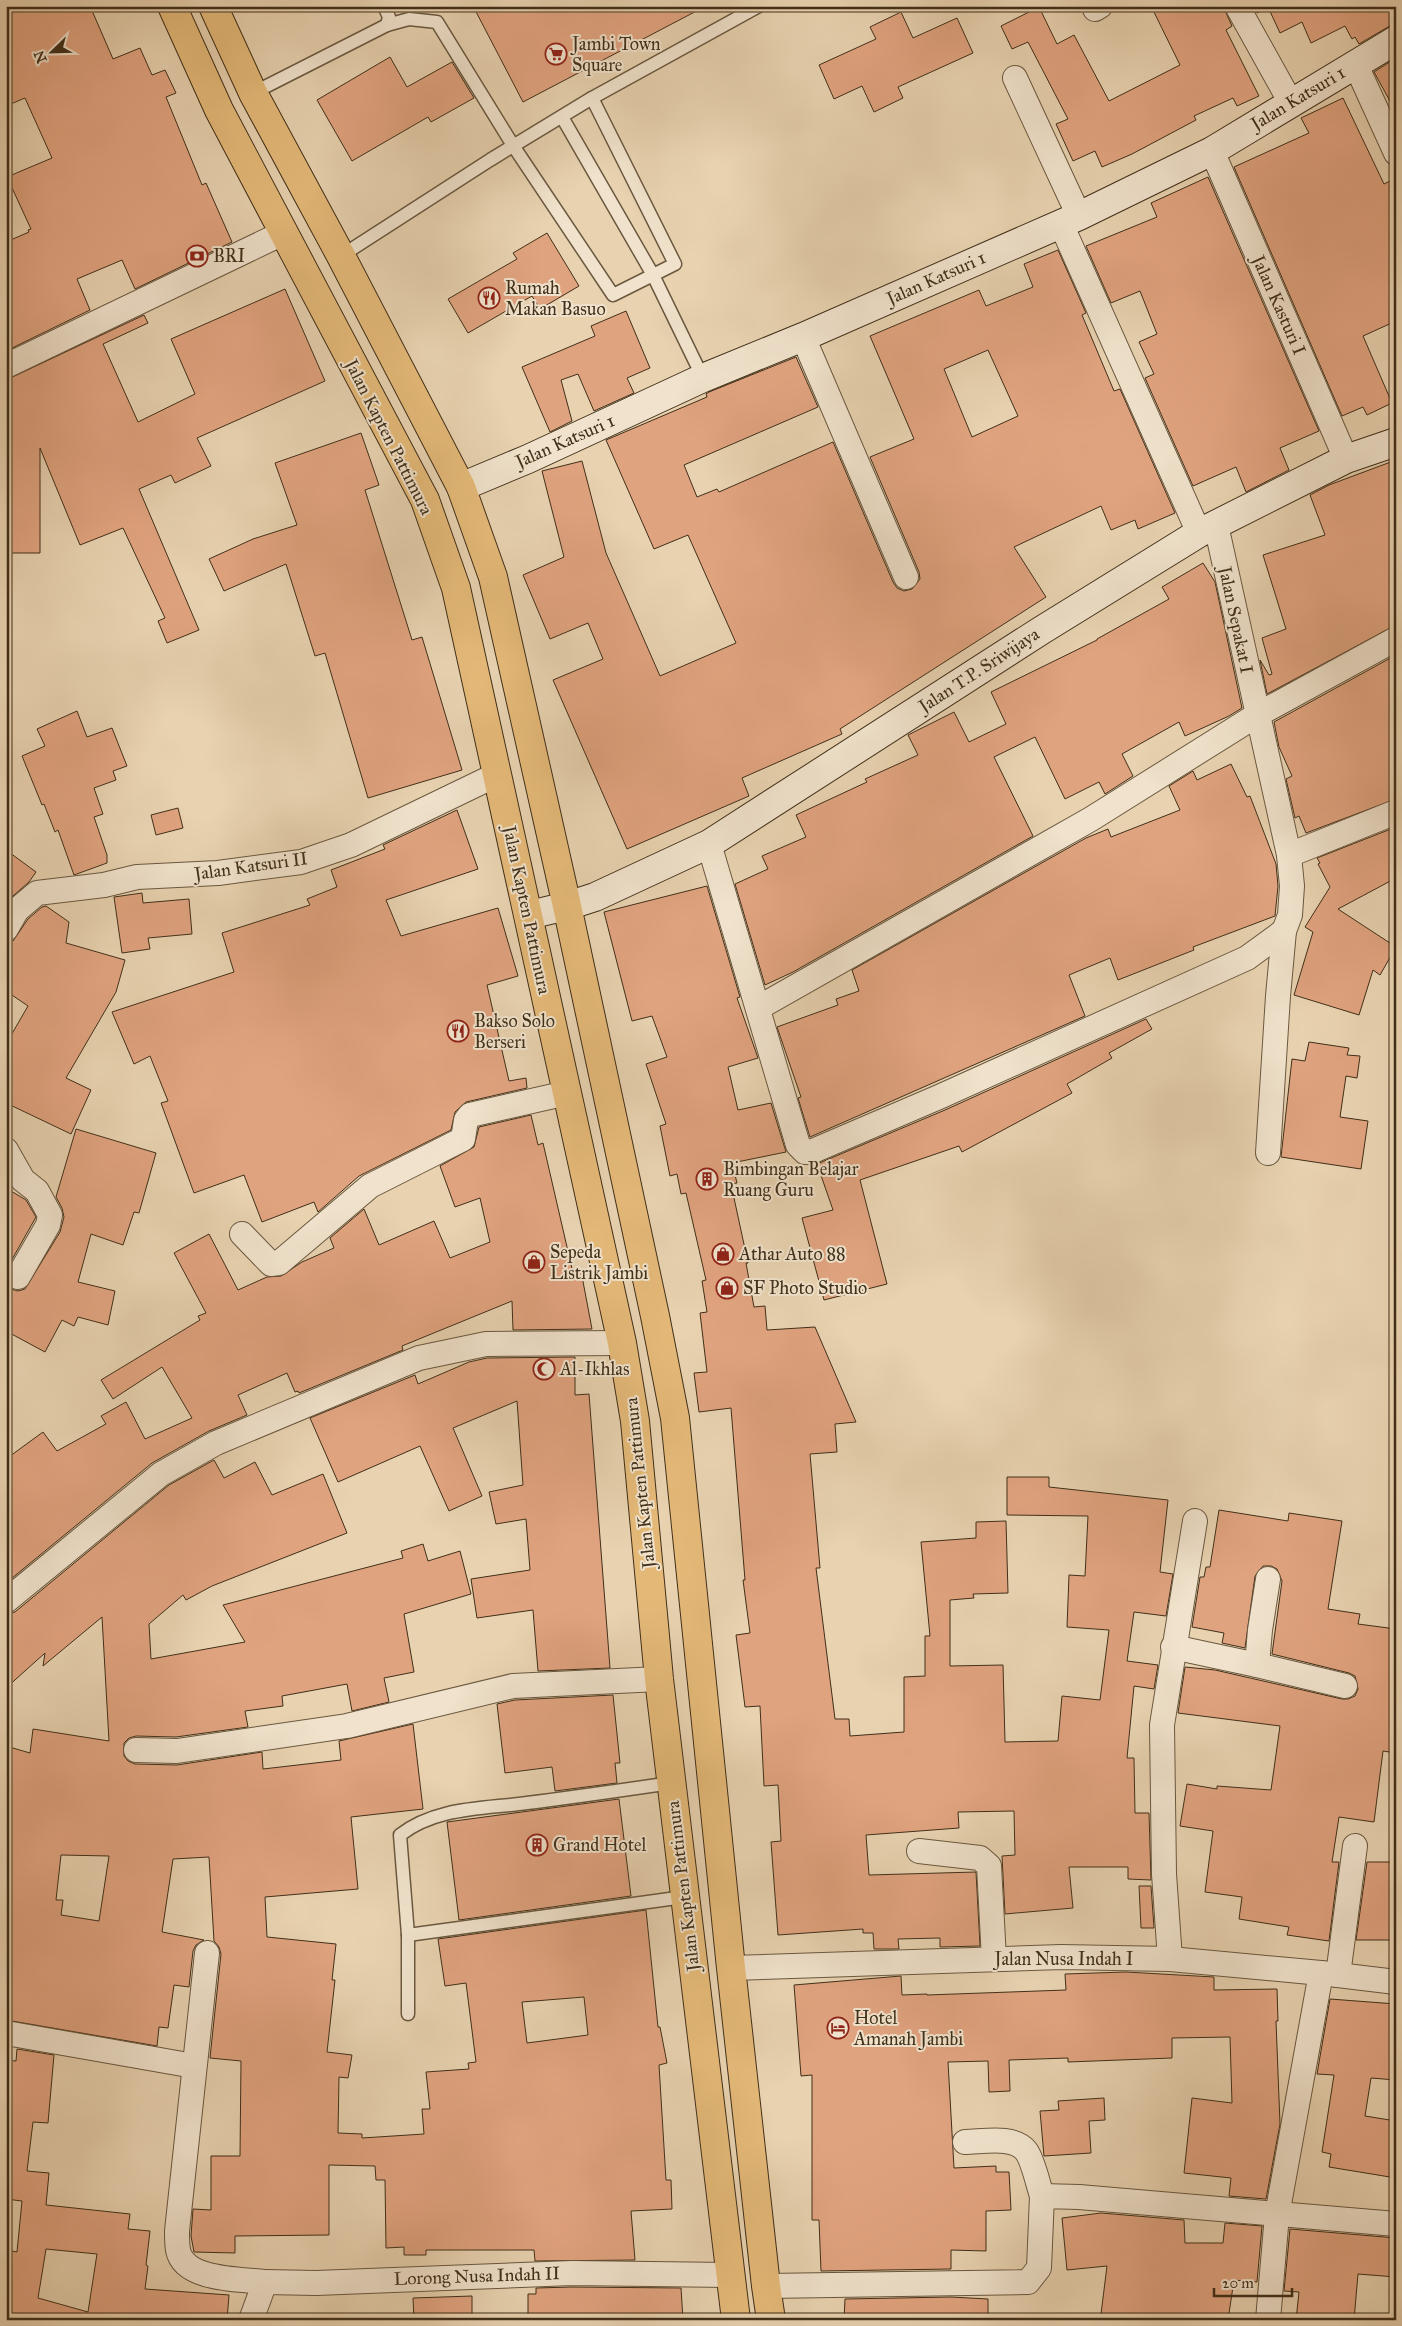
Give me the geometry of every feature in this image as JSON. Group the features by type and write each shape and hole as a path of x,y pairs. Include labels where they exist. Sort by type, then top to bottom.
{"main road":[{"name":"Jalan Kapten Pattimura","path":"172,6 218,110 425,500 456,588 622,1343 635,1421 658,1679 736,2320"},
{"path":"213,6 253,93 341,256 461,487 493,577 567,906 675,1418 730,1968 771,2320"},
{"path":"635,1421 675,1418"}],"street":[{"path":"1238,6 1291,103"},
{"name":"Jalan Katsuri 1","path":"461,487 528,459 703,378 803,337 1070,220 1212,151 1396,40"},
{"path":"1356,63 1396,153"},
{"name":"Jalan Sepakat I","path":"1015,78 1070,220 1208,529 1257,715 1289,855 1292,886 1290,915 1284,931 1278,996 1268,1153"},
{"name":"Jalan Kasturi I","path":"1212,151 1346,459"},
{"path":"6,366 283,233"},
{"path":"803,337 906,577"},
{"name":"Jalan T.P. Sriwijaya","path":"529,914 567,906 595,897 709,844 1042,630 1208,529 1346,459 1396,442"},
{"path":"758,1008 1091,819 1257,715 1396,639"},
{"name":"Jalan Katsuri II","path":"6,929 18,910 37,893 104,885 137,877 218,873 301,862 350,845 496,775"},
{"path":"1289,855 1396,812"},
{"path":"709,844 798,1145 805,1152 813,1152 939,1097 1247,958 1284,931"},
{"path":"242,1234 271,1264 279,1263 370,1186 463,1139 466,1133 466,1120 470,1115 567,1094"},
{"path":"6,1150 23,1180 37,1191 50,1215 48,1226 18,1277"},
{"path":"6,1601 161,1474 216,1443 244,1431 419,1358 486,1344 622,1343"},
{"path":"1170,1959 1164,1874 1162,1726 1173,1647 1195,1521"},
{"path":"1258,1664 1260,1630 1268,1579"},
{"path":"1173,1647 1258,1664 1345,1686"},
{"path":"136,1750 176,1751 347,1726 513,1686 658,1679"},
{"path":"1268,2320 1277,2215 1355,1846"},
{"path":"919,1851 980,1858 989,1866 994,1959"},
{"name":"Lorong Nusa Indah II","path":"208,1953 177,2231 178,2252 190,2269 208,2276 265,2282 572,2273 730,2275"},
{"name":"Jalan Nusa Indah I","path":"730,1968 1061,1956 1170,1959 1396,1982"},
{"path":"6,2033 194,2066"},
{"path":"766,2286 1028,2282 1039,2268 1042,2196 1027,2151 1020,2145 1012,2142 965,2142"},
{"path":"1042,2196 1079,2197 1396,2224"},
{"path":"251,2320 265,2282"}],"lane":[{"path":"384,6 389,17 387,25"},
{"path":"341,256 490,160 592,98 759,6"},
{"path":"253,93 387,25 409,19 437,22 514,147 612,295 676,264 592,98"},
{"path":"562,117 653,275 703,378"},
{"path":"408,2014 408,1935 400,1835 413,1825 462,1810 495,1808 670,1783"},
{"path":"408,1935 684,1897"}],"building":[{"path":"6,6 90,6 113,59 140,48 152,75 165,70 176,93 166,97 202,185 206,183 232,242 135,289 122,260 77,279 90,310 6,351 6,242 29,232 28,230 31,229 7,177 52,158 25,98 6,106"},
{"name":"Jambi Town Square","path":"473,6 706,6 523,102"},
{"path":"1151,6 1223,6 1232,26 1226,30 1259,96 1237,106 1233,98 1194,116 1196,120 1132,154 1102,167 1095,151 1073,161 1056,124 1068,119 1028,42 1012,49 1001,26 1039,7 1057,44 1074,35 1109,101 1180,65"},
{"path":"1253,6 1396,6 1396,24 1359,44 1355,37 1352,39 1345,26 1311,43 1302,22 1280,33 1268,7 1257,13"},
{"path":"901,12 913,38 957,18 973,53 898,87 903,98 874,112 862,86 834,99 819,65 876,39 870,27"},
{"path":"390,57 407,87 452,62 474,98 431,122 428,117 352,161 317,100"},
{"path":"1396,58 1396,112 1374,72"},
{"path":"1343,98 1384,184 1396,178 1396,321 1363,336 1392,403 1367,415 1363,407 1342,416 1234,167 1309,133 1301,118"},
{"path":"1208,177 1319,431 1280,448 1289,470 1246,492 1236,467 1193,486 1145,378 1154,374 1139,342 1157,334 1140,291 1111,303 1086,246 1157,217 1151,203"},
{"path":"547,233 579,286 540,309 532,296 468,333 448,299 517,259 513,253"},
{"path":"1058,250 1086,313 1082,315 1114,391 1120,389 1175,513 1138,529 1135,520 1111,530 1101,506 1014,547 1046,597 840,729 842,734 742,778 749,796 627,849 553,680 603,659 588,623 550,639 523,575 564,557 542,471 582,461 606,553 660,676 736,643 688,535 654,549 606,440 707,397 706,394 709,392 796,357 818,407 684,465 697,497 717,489 719,492 833,442 893,582 897,588 904,591 912,589 920,579 919,572 870,457 914,439 870,336 979,290 986,306 1033,287 1024,264","holes":["988,350 1018,416 972,437 944,369"]},
{"path":"285,289 325,381 197,438 211,466 175,483 171,475 139,489 199,630 167,643 158,621 165,618 123,528 80,545 40,448 40,553 6,553 6,380 144,315 148,323 103,344 138,422 195,394 171,339"},
{"path":"626,311 650,368 627,378 634,393 594,411 578,374 561,380 572,421 550,432 522,367 595,336 591,326"},
{"path":"361,433 379,485 365,490 412,640 422,637 462,770 368,798 325,653 315,656 286,564 224,591 209,559 253,539 297,525 275,463"},
{"path":"1396,460 1396,625 1267,694 1260,660 1269,675 1272,674 1262,638 1286,629 1263,555 1325,535 1310,495 1329,485"},
{"path":"1203,563 1215,582 1242,708 1185,736 1179,722 1122,754 1133,776 1105,794 1099,782 1065,799 1035,737 994,757 1033,836 793,972 765,985 735,884 768,869 762,856 806,837 796,815 867,782 865,779 918,755 908,735 954,712 969,742 1006,724 991,692 1097,640 1169,599 1162,587"},
{"path":"1396,655 1396,799 1306,833 1299,816 1295,818 1286,779 1292,776 1279,747 1274,722"},
{"path":"77,711 87,737 112,728 127,766 113,771 116,780 94,788 103,814 94,817 107,855 107,863 74,875 58,830 55,832 22,756 45,746 37,729"},
{"path":"1231,764 1247,797 1250,796 1276,864 1278,886 1275,916 1193,947 1194,950 1118,980 1110,958 1069,975 1085,1016 810,1137 798,1098 801,1097 777,1027 838,1005 836,999 859,991 852,970 1086,838 1108,829 1111,837 1180,810 1169,786 1193,771 1197,780"},
{"path":"178,808 183,828 156,835 151,815"},
{"path":"457,810 478,869 386,900 401,936 498,908 518,976 487,985 509,1081 526,1078 527,1088 466,1102 455,1112 451,1130 359,1176 318,1212 314,1202 262,1222 244,1175 194,1193 161,1103 168,1101 150,1056 134,1064 112,1012 234,972 222,933 310,905 307,899 337,887 331,870 385,849 383,845"},
{"path":"1396,827 1396,878 1338,909 1396,947 1380,975 1373,970 1359,1015 1294,995 1313,932 1305,927 1330,887 1318,864 1320,863 1317,858"},
{"path":"6,850 36,872 29,882 6,902"},
{"path":"707,886 740,997 737,998 758,1058 728,1067 738,1110 771,1103 786,1152 732,1163 737,1183 731,1184 748,1263 746,1263 754,1307 765,1306 767,1330 815,1327 856,1422 835,1424 837,1452 810,1454 820,1568 816,1568 835,1719 849,1719 850,1736 904,1732 904,1677 925,1676 925,1636 930,1636 921,1542 976,1538 976,1522 1006,1521 1008,1593 973,1594 974,1598 950,1600 950,1666 1003,1665 1005,1742 1058,1741 1062,1696 1100,1700 1109,1630 1067,1627 1069,1575 1085,1576 1088,1516 1007,1515 1007,1477 1049,1477 1049,1487 1168,1500 1160,1572 1173,1574 1166,1616 1134,1612 1127,1661 1158,1665 1154,1689 1134,1686 1127,1758 1134,1758 1135,1813 1149,1813 1151,1880 1128,1879 1128,1867 1069,1867 1073,1908 1005,1914 1002,1856 1015,1855 1014,1811 958,1812 959,1828 866,1835 869,1875 976,1872 980,1946 940,1947 940,1938 898,1939 899,1949 874,1949 873,1933 863,1933 863,1929 778,1935 771,1842 781,1841 778,1785 764,1786 760,1706 745,1707 736,1635 750,1633 743,1580 745,1580 731,1408 699,1412 694,1373 707,1372 700,1313 707,1312 702,1281 706,1280 686,1193 681,1194 677,1174 670,1176 660,1126 666,1124 646,1064 667,1057 652,1016 632,1021 604,912"},
{"path":"142,893 143,903 189,899 192,934 148,938 150,949 122,953 114,897"},
{"path":"46,906 69,922 66,943 125,960 116,992 66,1078 91,1090 71,1134 6,1103 6,1044 28,1006 6,991 6,943 13,941 28,919 42,907"},
{"path":"1146,1019 1152,1029 1109,1053 1112,1058 1067,1084 1072,1093 962,1152 959,1146 860,1180 887,1284 824,1300 802,1218 833,1210 817,1164 945,1110"},
{"path":"1309,1042 1349,1048 1347,1055 1360,1056 1357,1078 1346,1076 1340,1117 1368,1121 1361,1169 1281,1157 1292,1059 1305,1061"},
{"path":"531,1115 538,1145 543,1143 573,1273 581,1271 592,1329 513,1330 512,1301 402,1346 403,1350 299,1393 298,1391 295,1392 287,1373 238,1395 247,1415 209,1431 152,1463 6,1583 6,1459 43,1432 57,1451 106,1424 101,1416 126,1402 145,1439 192,1418 162,1367 113,1399 101,1380 200,1320 198,1316 206,1313 174,1253 209,1234 238,1290 267,1277 281,1276 302,1262 334,1248 330,1238 364,1209 379,1245 434,1221 450,1258 490,1242 480,1198 455,1207 440,1166 474,1147 479,1127"},
{"path":"76,1129 156,1153 139,1213 134,1212 123,1245 91,1234 78,1282 115,1291 108,1325 78,1317 74,1326 62,1320 45,1352 6,1331 6,1284 11,1289 18,1291 25,1289 60,1232 64,1217 56,1197"},
{"path":"6,1188 26,1200 36,1217 6,1270"},
{"path":"575,1357 575,1395 589,1394 610,1668 538,1671 533,1610 477,1618 471,1579 530,1570 526,1519 496,1524 489,1492 523,1485 517,1401 453,1428 482,1496 449,1511 420,1446 338,1482 310,1418 415,1375 418,1384 469,1362 487,1358"},
{"path":"214,1460 224,1478 255,1462 272,1495 323,1474 347,1533 212,1586 186,1600 183,1595 149,1624 151,1659 245,1642 223,1605 403,1558 401,1551 423,1544 428,1561 460,1551 471,1594 404,1614 414,1672 384,1678 389,1702 352,1711 347,1684 282,1696 283,1706 245,1711 248,1727 176,1737 136,1736 129,1738 124,1743 124,1756 128,1761 135,1764 177,1765 262,1752 263,1769 341,1760 339,1741 413,1724 423,1809 351,1817 358,1889 265,1897 267,1937 336,1944 332,1980 335,1980 327,2052 352,2055 348,2078 339,2077 338,2133 362,2134 362,2138 424,2134 422,2109 430,2109 426,2072 469,2069 468,2063 476,2062 466,1983 445,1986 438,1939 646,1910 658,2027 660,2027 667,2063 659,2065 666,2180 671,2180 672,2209 631,2211 635,2260 535,2261 534,2250 426,2250 426,2255 404,2255 404,2247 386,2248 385,2180 376,2180 375,2166 329,2165 329,2235 235,2236 235,2253 194,2252 191,2236 193,2209 211,2210 211,2156 240,2156 241,2061 210,2058 221,1954 219,1947 214,1941 209,1857 173,1859 162,1932 204,1940 196,1945 193,1951 189,1987 174,1985 168,2028 159,2027 157,2046 6,2020 6,1746 30,1753 33,1729 109,1741 102,1617 43,1666 45,1653 6,1688 6,1614 15,1612 169,1485","holes":["61,1855 109,1856 99,1921 61,1915 63,1900 56,1900","584,1997 588,2035 527,2043 522,2002"]},
{"path":"1219,1510 1288,1521 1289,1513 1342,1521 1328,1609 1360,1614 1358,1624 1396,1629 1396,1753 1383,1751 1374,1822 1339,1817 1332,1862 1339,1862 1329,1941 1287,1935 1289,1927 1239,1919 1242,1897 1205,1892 1213,1831 1180,1826 1187,1784 1217,1789 1217,1786 1271,1790 1280,1726 1178,1713 1185,1667 1215,1670 1342,1699 1355,1696 1358,1689 1355,1676 1349,1673 1272,1654 1282,1581 1277,1569 1271,1566 1263,1566 1255,1576 1245,1648 1222,1643 1224,1633 1192,1627 1200,1577 1204,1577 1206,1567 1210,1567"},
{"path":"613,1695 620,1763 615,1763 617,1783 555,1791 552,1767 505,1773 497,1704 515,1700"},
{"name":"Grand Hotel","path":"619,1799 631,1896 459,1920 447,1822"},
{"path":"1367,1862 1396,1862 1396,1940 1356,1940"},
{"path":"1139,1886 1151,1886 1154,1928 1141,1928"},
{"path":"1126,1972 1214,1977 1214,1990 1277,1989 1278,2021 1276,2021 1280,2124 1266,2199 1229,2196 1231,2178 1184,2173 1192,2098 1232,2103 1230,2037 1172,2038 1172,2058 1068,2062 1068,2058 1009,2060 1010,2091 989,2092 988,2061 948,2062 954,2168 996,2166 996,2172 1009,2172 1011,2210 986,2211 986,2251 951,2250 951,2269 821,2271 819,2220 812,2220 812,2075 801,2076 794,1985 901,1976 902,1995 1066,1990 1065,1974"},
{"path":"1330,1999 1396,2004 1396,2080 1371,2078 1365,2116 1396,2121 1396,2178 1329,2167 1331,2154 1322,2152 1334,2075 1317,2074"},
{"path":"17,2049 54,2055 48,2123 33,2122 27,2171 49,2173 46,2205 130,2214 128,2229 150,2231 145,2289 229,2295 227,2320 6,2320 6,2250 17,2252 22,2201 6,2199 6,2060 16,2061","holes":["46,2249 97,2254 88,2312 38,2298"]},
{"path":"1104,2098 1105,2120 1089,2121 1091,2153 1044,2156 1040,2111 1059,2110 1058,2101"},
{"path":"1101,2213 1184,2220 1185,2243 1223,2243 1225,2223 1262,2226 1257,2282 1234,2280 1228,2320 1145,2320 1101,2314 1107,2266 1067,2270 1062,2218"},
{"path":"1290,2229 1396,2238 1396,2277 1358,2274 1354,2320 1296,2320 1299,2292 1284,2291"},
{"path":"536,2288 681,2288 683,2320 528,2320 528,2294 536,2294"},
{"path":"472,2296 472,2320 414,2320 413,2298"},
{"path":"951,2297 988,2299 988,2320 844,2320 845,2299"}],"place":[{"name":"Jambi Town Square","path":"556,54"},
{"name":"BRI","path":"197,256"},
{"name":"Rumah Makan Basuo","path":"489,298"},
{"name":"Bakso Solo Berseri","path":"458,1031"},
{"name":"Bimbingan Belajar Ruang Guru","path":"707,1179"},
{"name":"Athar Auto 88","path":"723,1254"},
{"name":"Sepeda Listrik Jambi","path":"534,1262"},
{"name":"SF Photo Studio","path":"727,1288"},
{"name":"Al-Ikhlas","path":"544,1369"},
{"name":"Grand Hotel","path":"537,1845"},
{"name":"Hotel Amanah Jambi","path":"838,2028"}]}
